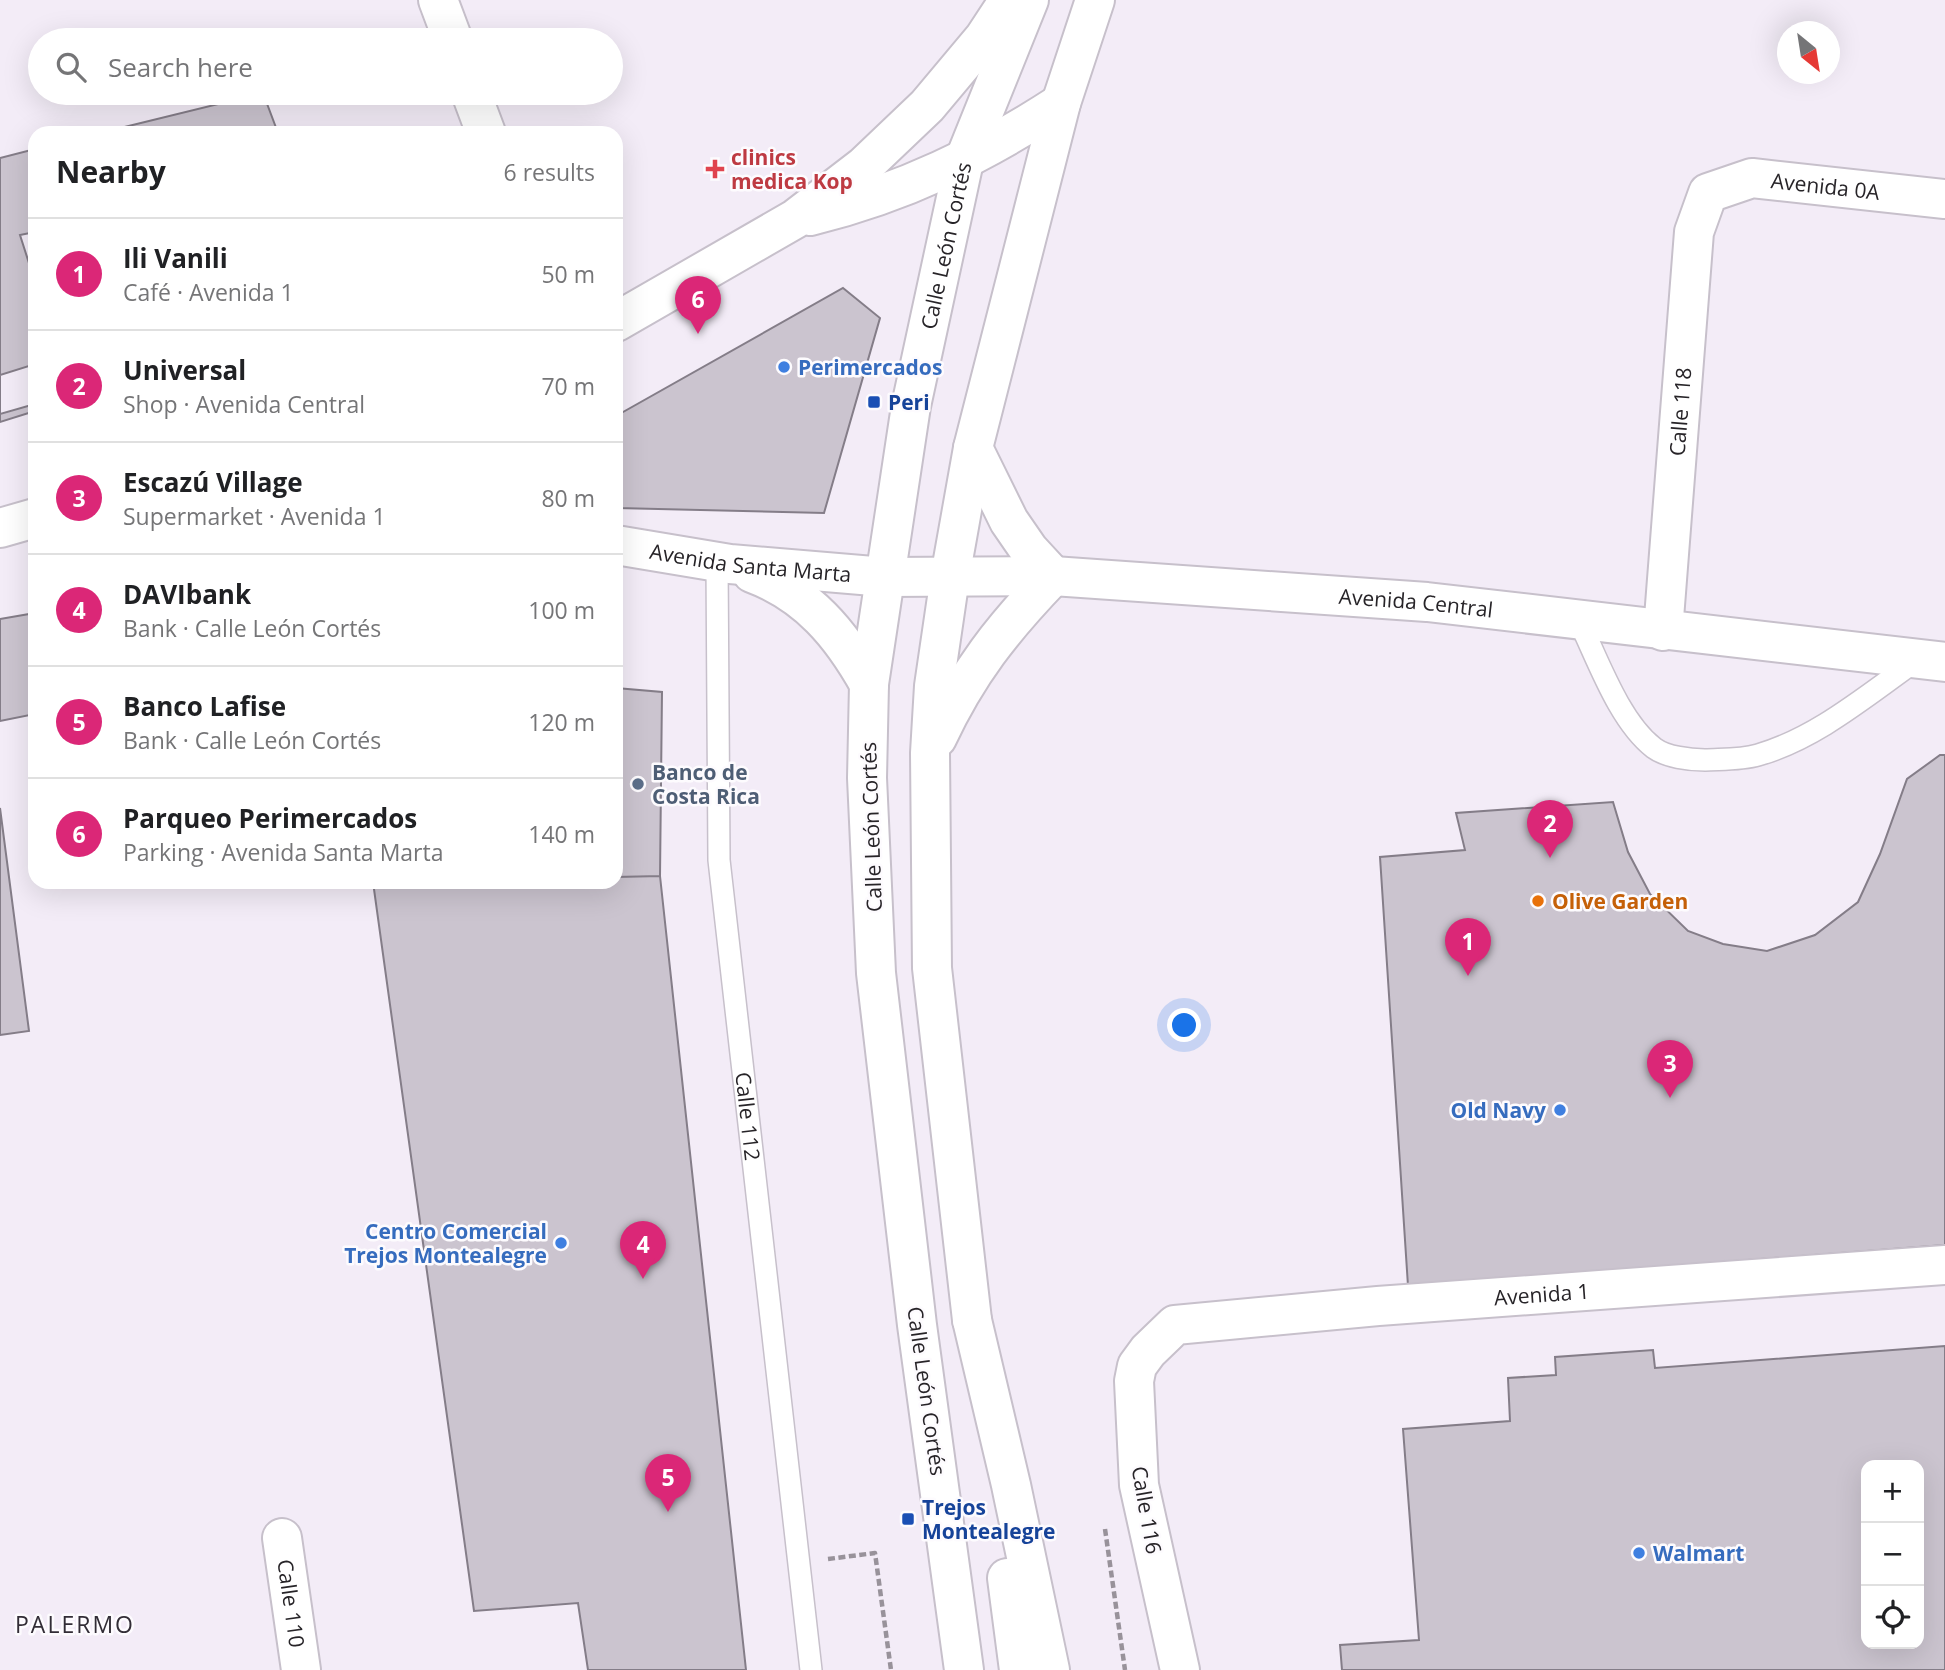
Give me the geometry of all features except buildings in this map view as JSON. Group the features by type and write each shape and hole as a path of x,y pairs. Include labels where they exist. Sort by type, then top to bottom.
{"main road":[{"path":"438,0 448,28"},
{"path":"623,317 795,219 864,166 927,106 984,38 1009,0"},
{"name":"Calle León Cortés","path":"964,1670 917,1325 876,974 867,778 869,684 911,406 964,160 1028,0"},
{"path":"1019,1670 972,1320 932,968 930,753 933,686 973,447 1061,103 1095,0"},
{"path":"795,219 853,205 910,185 1014,133 1061,103"},
{"path":"475,105 483,126"},
{"name":"Avenida 0A","path":"1708,193 1752,178 1945,199"},
{"name":"Calle 118","path":"1663,631 1694,232 1708,193"},
{"path":"930,753 953,704 981,658 1015,615 1053,576 1029,550 1009,521 973,447"},
{"path":"0,528 28,520"},
{"name":"Avenida Santa Marta","path":"623,546 724,563 885,577"},
{"path":"724,563 765,577 798,597 827,622 851,651 869,684"},
{"name":"Avenida Central","path":"885,577 1053,576 1427,602 1931,661"},
{"name":"Avenida 1","path":"1148,1351 1175,1325 1378,1306 1945,1265"},
{"path":"972,1320 1011,1485 1050,1670"},
{"name":"Calle 116","path":"1148,1351 1137,1366 1133,1381 1139,1485 1181,1670"},
{"name":"Calle 110","path":"282,1538 301,1670"}],"lane":[{"name":"Calle 112","path":"724,563 719,860 811,1670"},
{"path":"1579,621 1613,692 1633,726 1656,750 1691,760 1757,755 1791,741 1828,723 1931,661"}],"path":[{"path":"1104,1516 1125,1670"},
{"path":"800,1562 875,1553 891,1670"}],"place":[{"name":"clinics medica Kop","path":"715,169"},
{"name":"Parqueo Perimercados","path":"698,334"},
{"name":"Perimercados","path":"784,367"},
{"name":"Peri","path":"874,402"},
{"name":"Banco de Costa Rica","path":"638,784"},
{"name":"Universal","path":"1550,858"},
{"name":"Olive Garden","path":"1538,901"},
{"name":"Ili Vanili","path":"1468,976"},
{"name":"Escazú Village","path":"1670,1098"},
{"name":"Old Navy","path":"1560,1110"},
{"name":"Centro Comercial Trejos Montealegre","path":"561,1243"},
{"name":"DAVIbank","path":"643,1279"},
{"name":"Banco Lafise","path":"668,1512"},
{"name":"Trejos Montealegre","path":"908,1519"},
{"name":"Walmart","path":"1639,1553"}],"district":[{"name":"PALERMO","path":"75,1624"}]}
